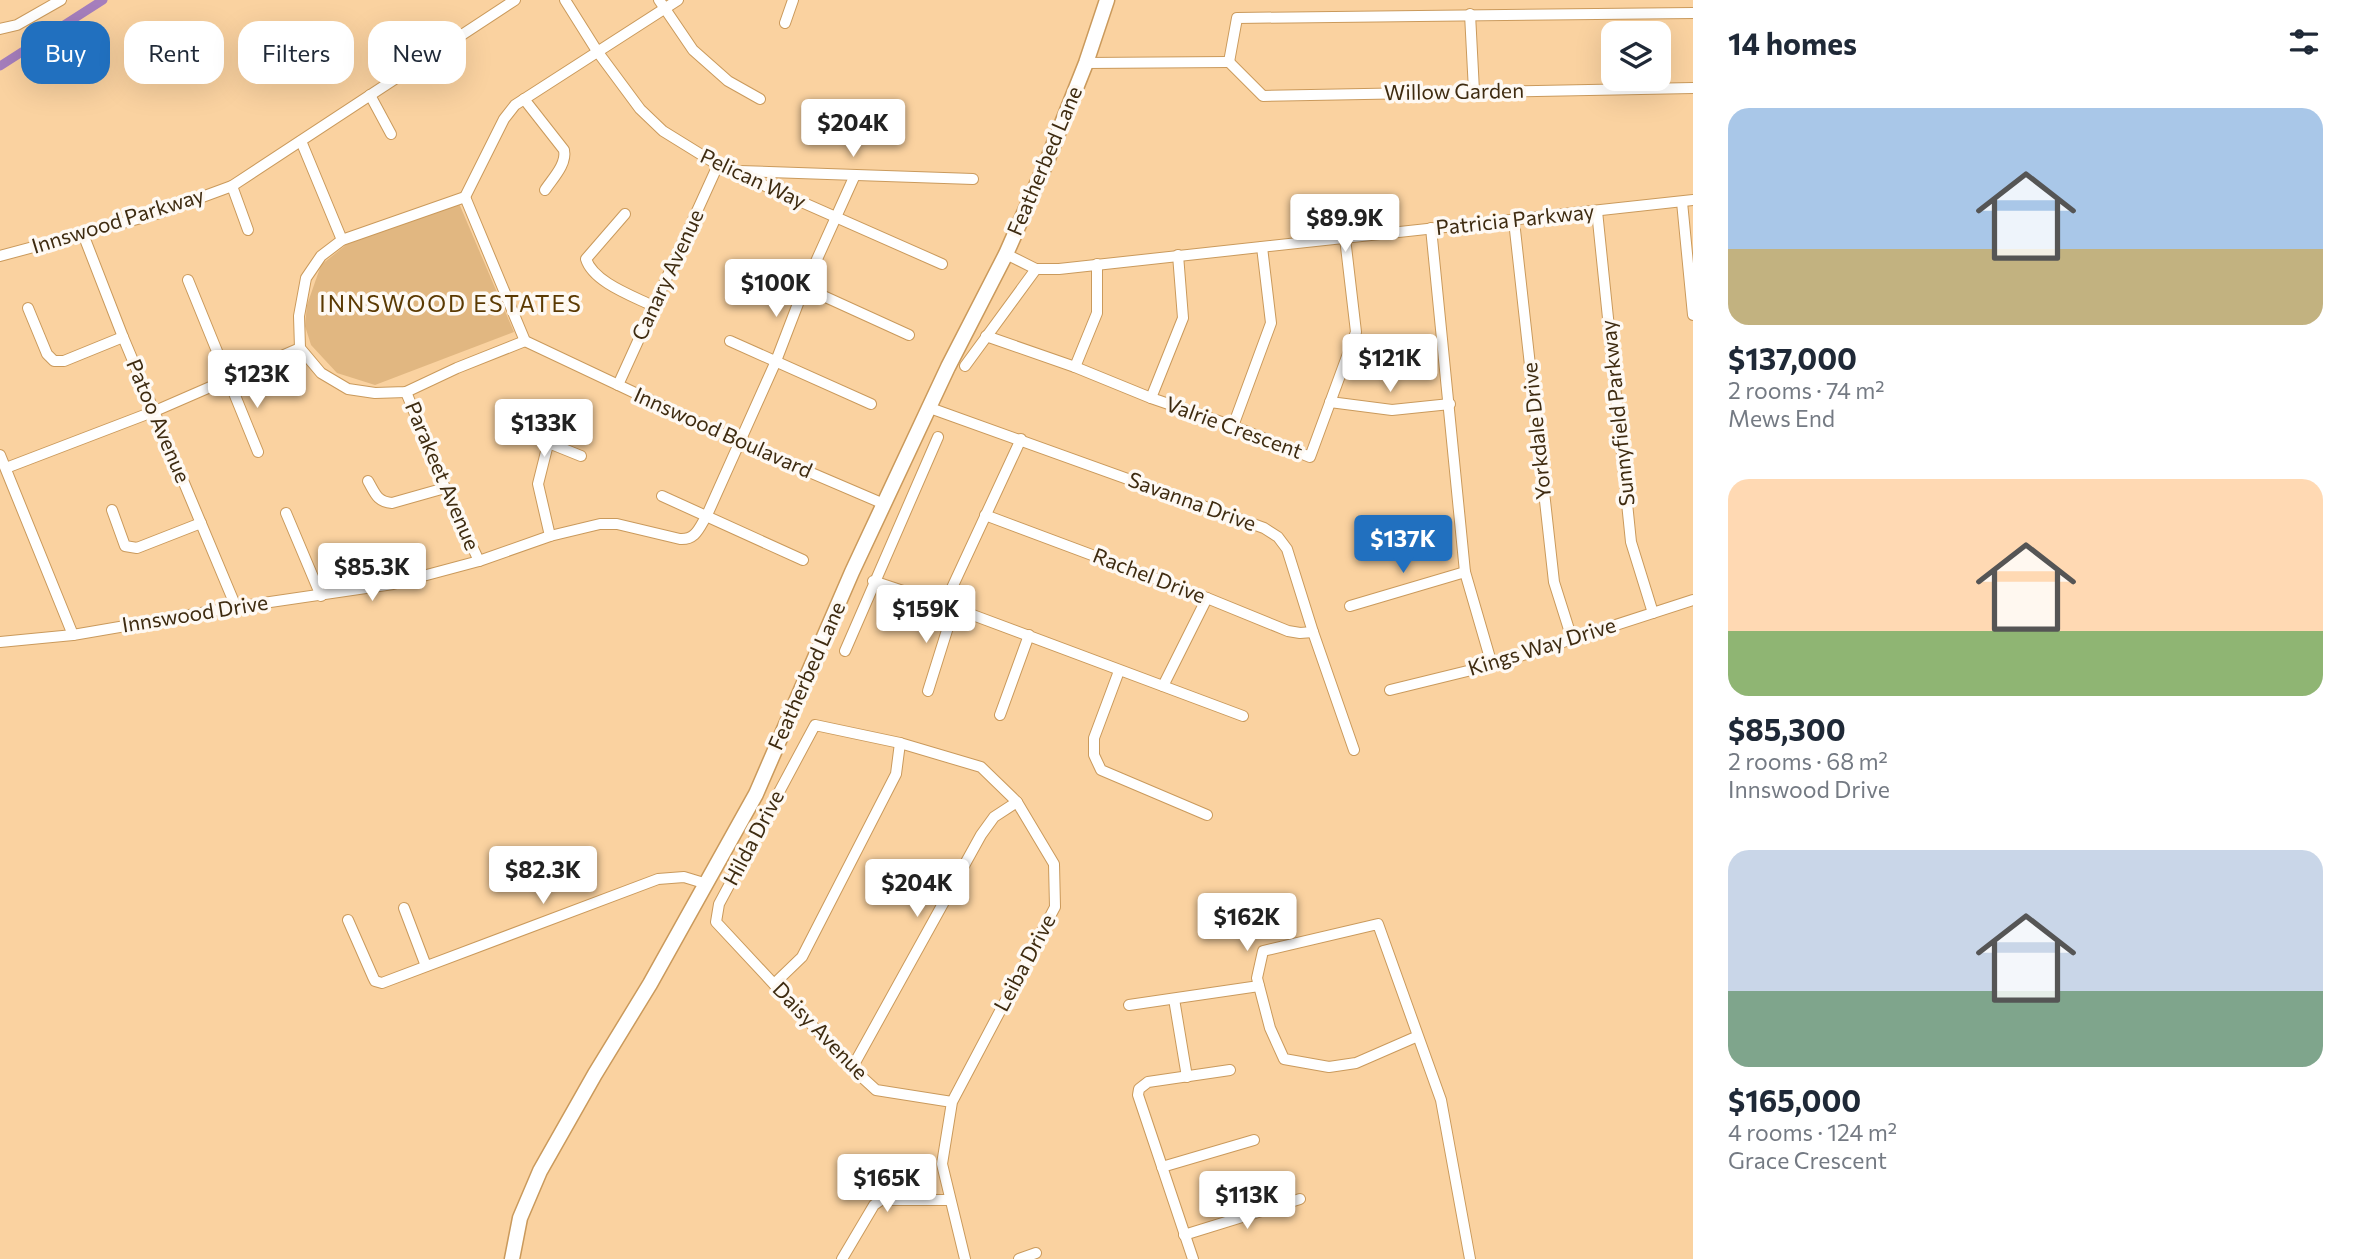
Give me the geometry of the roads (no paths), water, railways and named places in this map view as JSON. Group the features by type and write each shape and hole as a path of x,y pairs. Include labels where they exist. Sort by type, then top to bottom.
{"main road":[{"name":"Featherbed Lane","path":"512,1259 520,1218 540,1171 707,884 756,794 852,572 948,367 1006,254 1086,63 1107,0"}],"street":[{"path":"0,29 17,25 61,0"},
{"name":"Innswood Parkway","path":"0,256 156,214 232,186 515,0"},
{"path":"565,0 597,51"},
{"path":"465,197 524,341 406,392 375,393 348,389 321,373 299,348 299,316 306,278 321,256 342,240 465,197 504,118 515,105 662,5 678,0"},
{"path":"785,23 793,0"},
{"path":"662,5 693,50 728,81 760,99"},
{"path":"1086,63 1229,62 1237,18 1693,13"},
{"path":"1470,14 1474,91"},
{"name":"Pelican Way","path":"597,51 639,109 663,131 718,165 942,264"},
{"name":"Willow Garden","path":"1229,62 1263,96 1693,88"},
{"path":"370,95 391,134"},
{"path":"524,99 564,150 566,157 545,190"},
{"path":"301,141 342,240"},
{"name":"Canary Avenue","path":"618,385 718,165"},
{"path":"731,170 973,179"},
{"name":"Innswood Drive","path":"0,642 73,635 393,584 479,561 550,536 600,524 617,524 689,540 697,534 706,515 776,361 804,288 855,175"},
{"path":"232,186 248,230"},
{"name":"Patricia Parkway","path":"1006,254 1036,269 1059,269 1693,200"},
{"path":"1682,202 1693,316"},
{"name":"Sunnyfield Parkway","path":"1597,211 1631,542 1653,613"},
{"path":"625,214 586,259 587,265 608,285 653,306"},
{"name":"Yorkdale Drive","path":"1514,220 1554,582 1572,639"},
{"path":"1431,228 1465,572 1492,665"},
{"name":"Patoo Avenue","path":"83,234 236,607"},
{"name":"Valrie Crescent","path":"986,336 1233,426 1310,457 1356,332 1346,238"},
{"path":"1233,426 1271,323 1262,247"},
{"path":"1152,398 1183,318 1178,255"},
{"path":"1075,367 1097,313 1097,264"},
{"path":"764,269 909,335"},
{"path":"965,366 1036,269"},
{"path":"188,280 258,452"},
{"path":"28,308 47,354 54,361 64,361 123,337"},
{"name":"Innswood Boulavard","path":"524,341 739,442 884,504"},
{"path":"730,341 871,404"},
{"path":"6,468 155,411 299,348"},
{"name":"Parakeet Avenue","path":"406,392 445,488 479,561"},
{"path":"1330,402 1392,410 1450,404"},
{"name":"Savanna Drive","path":"930,408 1264,528 1278,537 1287,549 1312,632 1354,750"},
{"path":"519,431 581,456"},
{"path":"845,651 873,581 938,437"},
{"path":"928,691 949,607 985,515 1021,439"},
{"path":"548,444 538,484 550,536"},
{"path":"0,454 73,635"},
{"path":"368,481 378,500 392,503 445,488"},
{"path":"662,496 803,560"},
{"path":"112,510 122,541 130,548 137,548 201,523"},
{"path":"286,513 321,596"},
{"name":"Rachel Drive","path":"985,515 1288,631 1312,632"},
{"path":"1350,606 1465,572"},
{"path":"873,581 1029,635 1243,716"},
{"path":"1163,686 1207,598"},
{"name":"Kings Way Drive","path":"1390,690 1492,665 1693,600"},
{"path":"1000,715 1029,635"},
{"path":"1119,671 1094,738 1094,755 1101,769 1207,815"},
{"name":"Leiba Drive","path":"815,725 900,743 981,767 1017,802 1055,863 1055,906 952,1102 942,1164 965,1259"},
{"name":"Hilda Drive","path":"716,914 815,725"},
{"path":"774,984 802,957 896,775 900,743"},
{"path":"852,1068 981,835 994,817 1017,802"},
{"path":"743,818 759,828"},
{"path":"348,920 375,981 382,983 658,879 684,877 707,884"},
{"path":"404,908 426,966"},
{"name":"Daisy Avenue","path":"716,914 716,922 723,930 852,1068 876,1090 952,1102"},
{"path":"1418,1036 1356,1063 1329,1067 1284,1059 1270,1028 1257,978 1263,951 1378,924 1441,1100 1470,1259"},
{"path":"1129,1005 1259,986"},
{"path":"1174,999 1188,1077"},
{"path":"1193,1259 1138,1095 1139,1089 1148,1082 1230,1070"},
{"path":"1162,1167 1254,1140"},
{"path":"1184,1235 1300,1199"},
{"path":"842,1259 874,1205 881,1200 949,1200"},
{"path":"1019,1259 1036,1253"}],"waterway":[{"path":"0,66 103,0"}],"district":[{"name":"INNSWOOD ESTATES","path":"451,304"}]}
